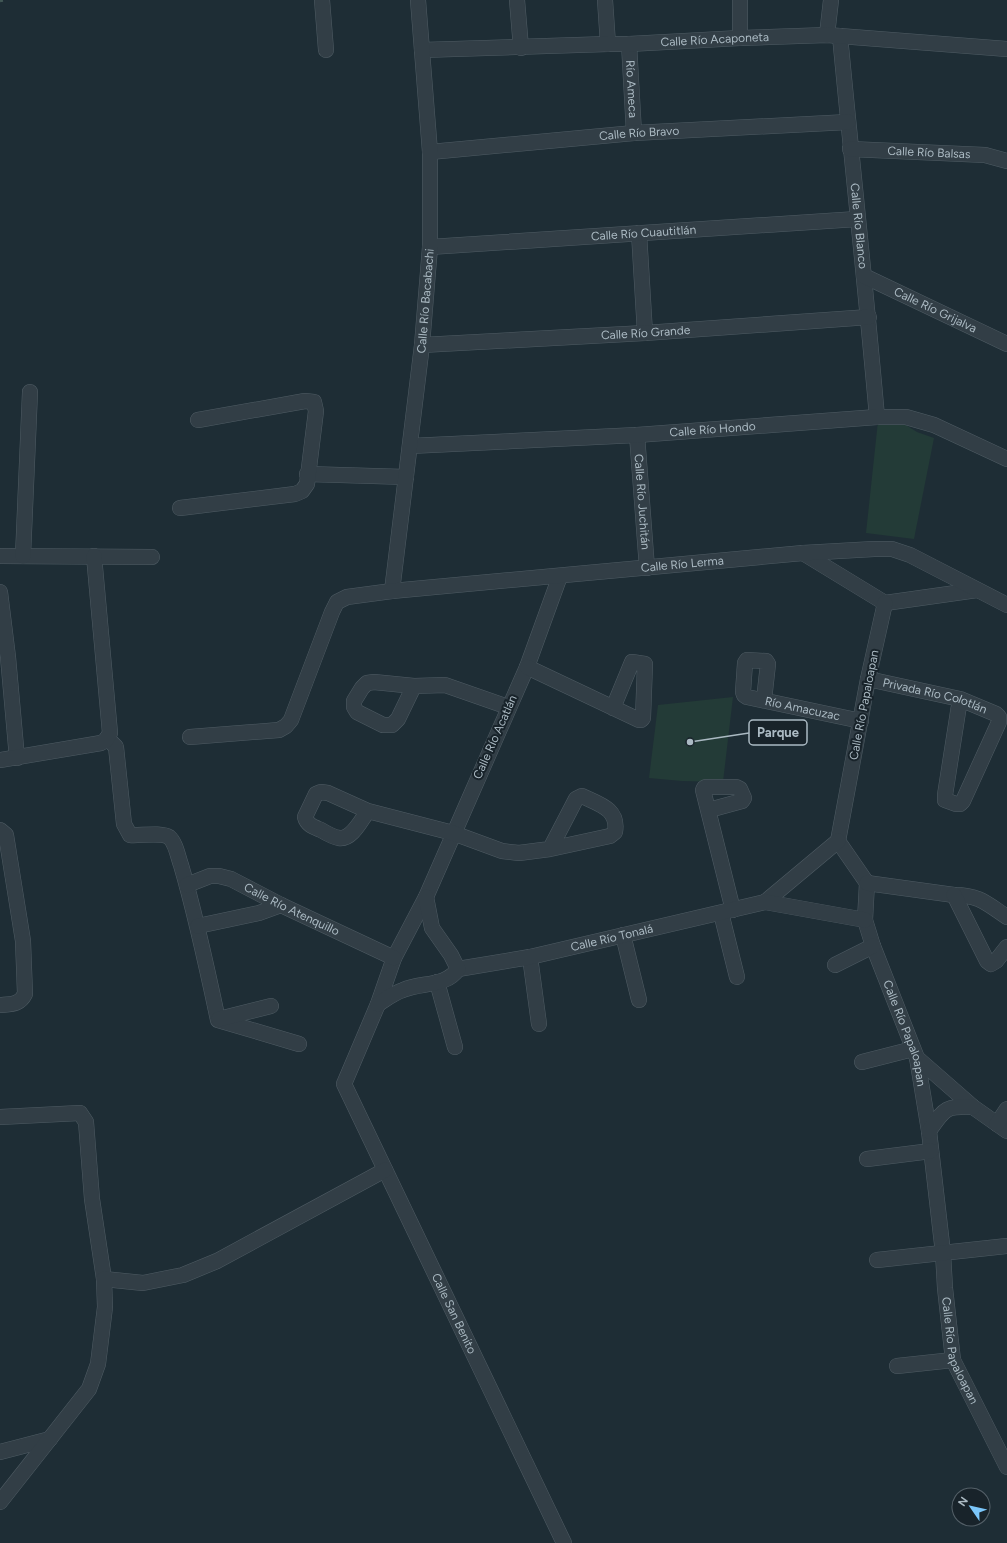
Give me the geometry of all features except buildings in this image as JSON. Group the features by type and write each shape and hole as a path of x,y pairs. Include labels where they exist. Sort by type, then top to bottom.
{"street":[{"path":"322,0 326,50"},
{"path":"517,0 520,48"},
{"path":"605,0 608,44"},
{"path":"740,0 740,38"},
{"name":"Calle Río Blanco","path":"831,0 834,36 848,122 857,219 869,317 877,417"},
{"name":"Calle Río Bacabachi","path":"392,591 422,345 430,247 430,152 418,3"},
{"name":"Calle Río Acaponeta","path":"422,50 520,48 740,38 834,36 1007,49"},
{"name":"Río Ameca","path":"629,44 634,133"},
{"name":"Calle Río Bravo","path":"430,152 634,133 848,122"},
{"name":"Calle Río Balsas","path":"850,149 985,155 1007,161"},
{"name":"Calle Río Cuautitlán","path":"430,247 857,219"},
{"path":"639,234 646,333"},
{"name":"Calle Río Grijalva","path":"864,276 1007,344"},
{"name":"Calle Río Grande","path":"422,345 646,333 869,317"},
{"path":"23,556 30,392"},
{"path":"180,508 295,494 302,491 307,484 307,474 316,410 314,402 305,401 198,420"},
{"name":"Calle Río Hondo","path":"410,446 637,435 877,417 906,417 934,425 1007,459"},
{"name":"Calle Río Juchitán","path":"637,435 647,568"},
{"path":"307,474 406,477"},
{"name":"Calle Río Lerma","path":"190,737 279,730 286,726 291,720 332,612 337,602 346,597 392,591 803,553 892,549 910,555 1007,605"},
{"path":"803,553 885,603 977,590"},
{"path":"0,556 152,557"},
{"path":"0,760 101,743 106,740 110,734 94,556"},
{"name":"Calle Río Acatlán","path":"344,1084 378,1004 394,958 426,897 508,707 527,667 560,576"},
{"path":"0,592 8,657 17,758"},
{"name":"Calle Río Papaloapan","path":"838,841 868,679 885,603"},
{"name":"Río Amacuzac","path":"764,700 768,664 766,661 747,660 744,695 747,697 861,721"},
{"path":"527,667 613,708"},
{"name":"Privada Río Colotlán","path":"868,679 960,699 999,717 999,722 960,804 945,800 960,699"},
{"path":"414,686 445,684 508,707"},
{"path":"107,738 116,747 124,824 130,835 162,835 168,837 174,844 198,926 218,1020"},
{"path":"709,810 737,977"},
{"path":"368,811 453,833 502,851 519,853 550,849"},
{"path":"0,830 6,835 23,941 25,994 22,1000 17,1003 2,1005"},
{"path":"838,841 867,883 954,895 967,895 979,898 1007,917"},
{"name":"Calle Río Tonalá","path":"765,902 838,841"},
{"name":"Calle Río Atenquillo","path":"187,885 210,876 231,878 281,905 394,958"},
{"name":"Calle Río Papaloapan","path":"867,883 865,920 873,946 915,1054 929,1131 943,1253 953,1360 1006,1466"},
{"path":"954,895 987,961 991,964 996,962 1007,947"},
{"path":"378,1004 404,989 437,982 450,977 458,968 451,955 432,928 426,897"},
{"name":"Calle Río Tonalá","path":"458,968 530,957 765,902 865,920"},
{"path":"198,926 259,913 281,905"},
{"path":"409,928 432,928"},
{"path":"623,935 640,1000"},
{"path":"835,965 873,946"},
{"path":"530,957 539,1024"},
{"path":"389,975 395,983 404,989"},
{"path":"437,982 455,1047"},
{"path":"218,1020 271,1006"},
{"path":"218,1020 299,1044"},
{"path":"862,1062 915,1054 973,1107 1002,1128 1007,1109"},
{"name":"Calle San Benito","path":"344,1084 564,1543"},
{"path":"929,1131 945,1110 953,1106 973,1107"},
{"path":"0,1117 80,1113 83,1116 86,1122 92,1200 104,1279 105,1307 98,1364 89,1389 0,1502"},
{"path":"867,1159 931,1151"},
{"path":"104,1279 143,1283 184,1275 217,1261 385,1170"},
{"path":"877,1260 1007,1246"},
{"path":"897,1366 953,1360"},
{"path":"0,1452 50,1439"}],"path":[{"path":"0,1 5,0"}],"green space":[{"path":"896,419 917,432 934,438 914,539 866,533 878,421"},
{"path":"733,697 723,782 682,781 649,778 658,705"}],"place":[{"name":"Parque","path":"690,742"}]}
